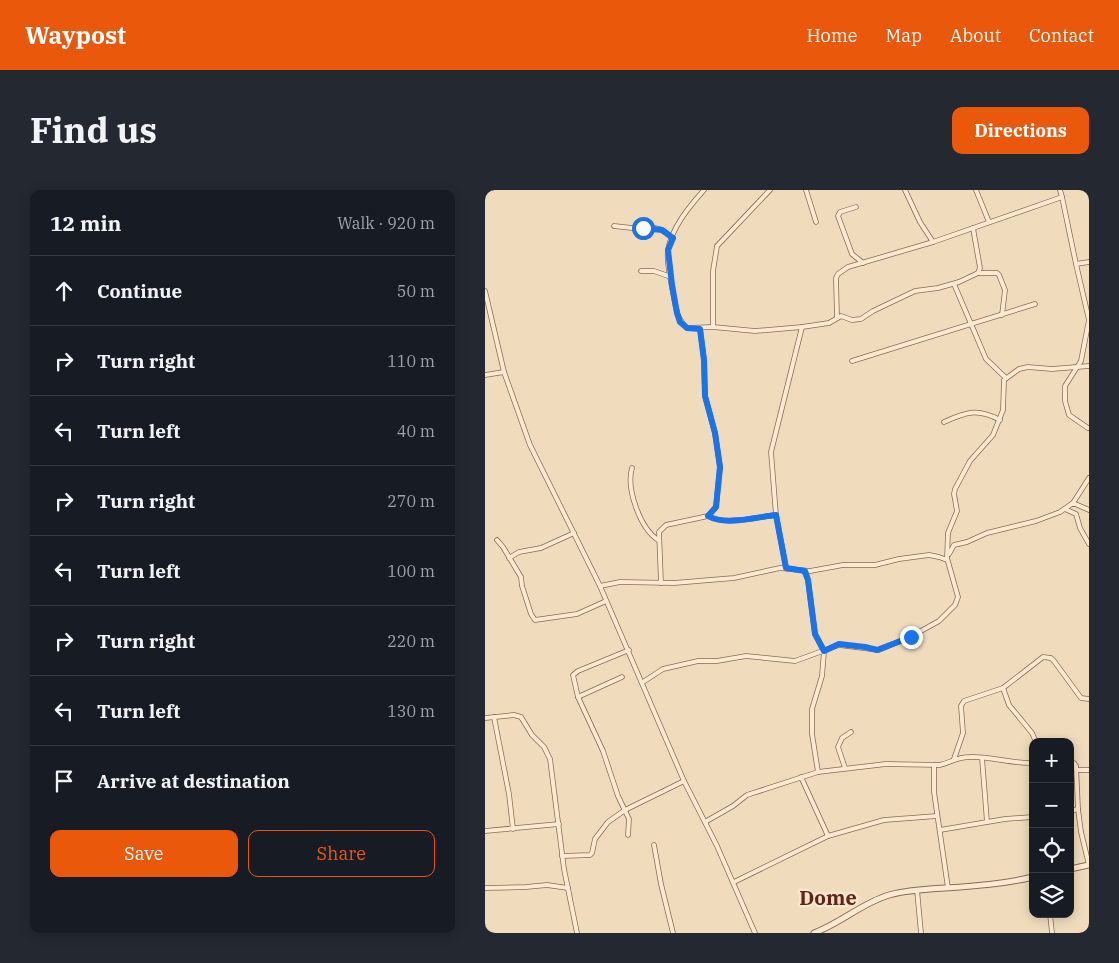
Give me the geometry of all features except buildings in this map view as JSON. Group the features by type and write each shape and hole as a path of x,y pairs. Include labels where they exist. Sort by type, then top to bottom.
{"street":[{"path":"704,190 679,223 668,250 677,313 680,322 687,328 713,327 755,330 802,328 829,323 841,316 852,320 861,319 873,310 915,291 954,284 978,272 999,274 1005,290 1002,315"},
{"path":"713,327 713,271 717,246 770,190"},
{"path":"806,190 816,222"},
{"path":"905,190 920,222 933,242"},
{"path":"976,190 989,222"},
{"path":"1060,190 1089,320 1082,357 1065,386 1065,400 1069,415 1088,428"},
{"path":"837,318 836,278 838,274 848,267 933,242 1062,197"},
{"path":"856,206 841,212 839,216 852,254 863,262"},
{"path":"613,226 655,228 662,230 673,238"},
{"path":"973,228 980,268 978,272"},
{"path":"1076,264 1089,262"},
{"path":"641,271 654,271 671,277"},
{"path":"954,284 986,359 1006,378"},
{"path":"485,292 504,372 530,445 600,586 643,682 684,781 734,882 755,933"},
{"path":"852,361 1035,304"},
{"path":"786,568 776,515 771,452 802,328"},
{"path":"700,329 704,360 705,396 715,433 720,467 716,507 708,516"},
{"path":"643,682 663,669 698,661 717,661 745,656 795,661 839,644 879,650 911,637 939,621 955,605 958,597 947,559 948,533 957,511 955,489 970,461 990,441 1000,420 1004,398 1003,382 1019,368 1053,369 1089,366"},
{"path":"485,375 504,372"},
{"path":"943,422 972,412 987,414 1000,420"},
{"path":"632,468 629,482 636,506 650,534 658,540"},
{"path":"947,559 954,545 967,542 987,533 1036,521 1060,512 1073,503 1089,478"},
{"path":"1073,503 1089,510"},
{"path":"1065,509 1076,514 1080,528 1089,544"},
{"path":"661,583 658,540 659,532 666,525 708,516 719,520 730,520 776,515"},
{"path":"509,558 519,552 541,548 575,533"},
{"path":"497,540 521,577 531,614 535,620 577,614 606,601"},
{"path":"600,586 620,582 661,583 734,578 786,568 805,571 843,565 875,565 899,559 929,555 947,559"},
{"path":"805,571 808,580 815,634 824,651 822,676 813,705 812,717 812,734 818,772"},
{"path":"628,835 630,822 618,796 604,754 578,697 573,679 575,673 629,650"},
{"path":"954,759 963,733 962,703 968,699 1003,688 1047,657 1054,661 1081,698 1089,699"},
{"path":"578,697 622,677"},
{"path":"1003,688 1013,711 1034,738"},
{"path":"485,718 514,715 521,717 532,735 547,752 567,888 577,933"},
{"path":"494,717 509,794 513,829"},
{"path":"845,768 838,747 842,738 851,732"},
{"path":"705,822 733,806 747,795 818,772 886,764 934,765 949,763 954,759 971,757 1029,763"},
{"path":"982,758 987,822"},
{"path":"1074,764 1077,770 1078,809 1089,865 1074,868"},
{"path":"934,765 933,777 937,816 948,888"},
{"path":"1077,770 1089,770"},
{"path":"801,777 828,836"},
{"path":"562,856 590,855 595,839 604,826 625,810 684,781"},
{"path":"1074,810 1078,809"},
{"path":"734,882 828,836 879,821 937,816"},
{"path":"940,830 1029,817"},
{"path":"485,831 559,824"},
{"path":"654,845 673,933"},
{"path":"815,933 873,900 890,894 997,884 1029,878"},
{"path":"485,888 547,885 567,888"},
{"path":"917,890 921,933"},
{"path":"1050,918 1052,933"}],"district":[{"name":"Dome","path":"828,897"}],"route":[{"path":"643,228 662,230 673,238 668,250 677,313 680,322 687,328 700,329 704,360 705,396 715,433 720,467 716,507 708,516 719,520 730,520 776,515 786,568 805,571 808,580 815,634 824,651 839,644 877,650 911,637"}]}
